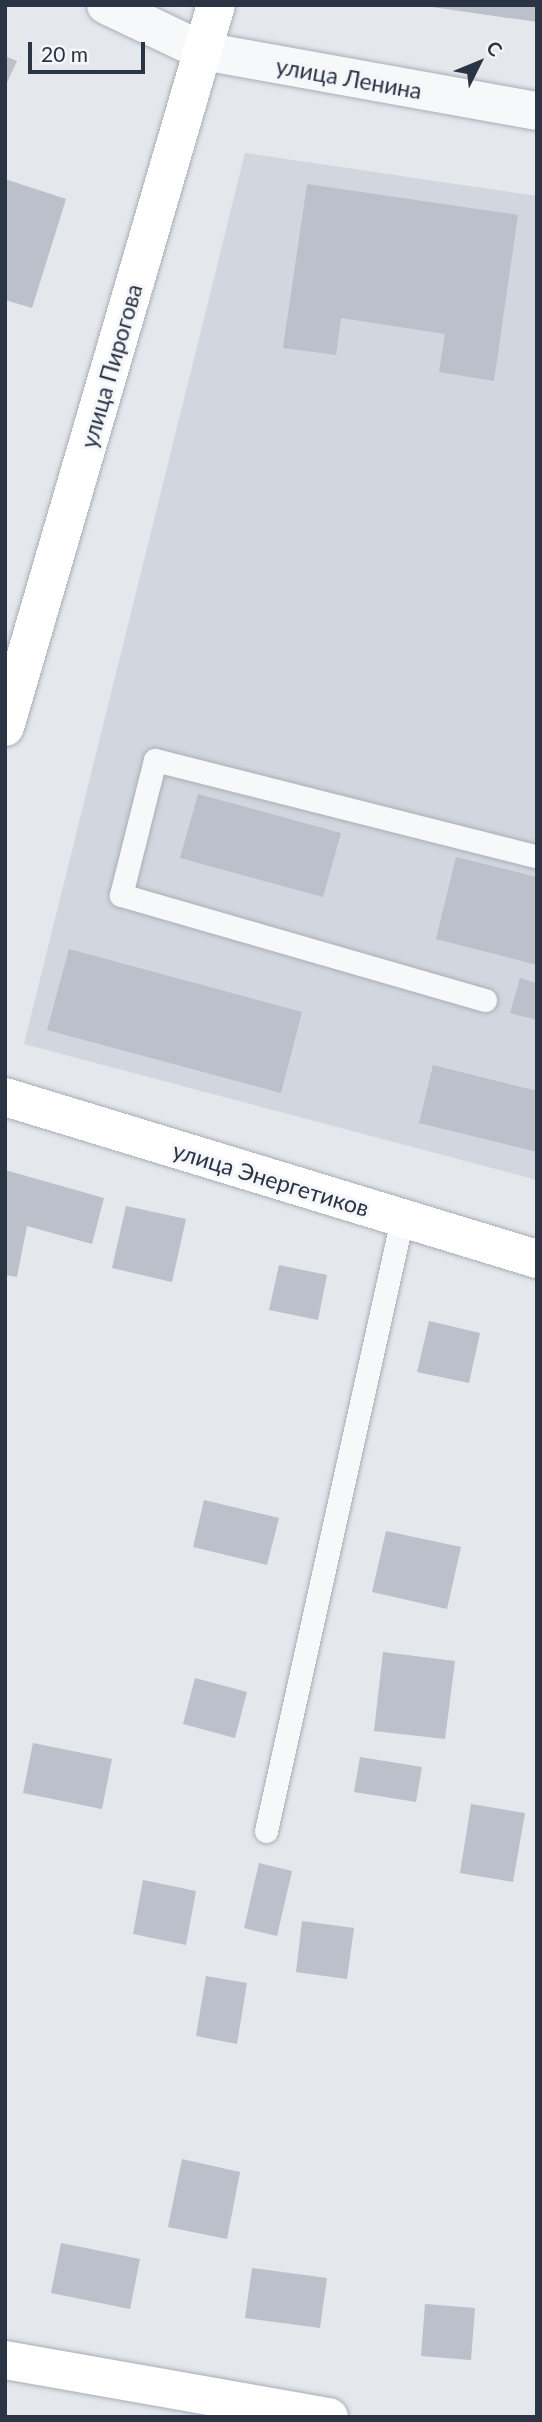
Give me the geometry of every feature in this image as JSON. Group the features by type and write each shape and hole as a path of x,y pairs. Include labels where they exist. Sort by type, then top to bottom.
{"street":[{"name":"улица Ленина","path":"106,5 203,51 537,111"},
{"name":"улица Пирогова","path":"5,727 216,5"},
{"name":"улица Энергетиков","path":"5,1097 537,1259"},
{"path":"5,2360 329,2417"}],"lane":[{"path":"485,1000 121,895 155,760 537,858"},
{"path":"266,1831 402,1219"}],"shaded area":[{"path":"245,153 537,196 537,1180 24,1044"}],"building":[{"path":"433,5 537,5 537,22 432,7"},
{"path":"5,56 17,61 5,87"},
{"path":"5,179 66,199 32,308 5,300"},
{"path":"307,184 518,215 494,381 439,372 445,334 341,318 336,355 283,348"},
{"path":"198,794 341,833 323,897 180,858"},
{"path":"456,857 537,877 537,965 436,939"},
{"path":"69,949 302,1012 281,1093 47,1030"},
{"path":"520,978 537,983 537,1020 510,1013"},
{"path":"433,1065 537,1091 537,1152 419,1123"},
{"path":"5,1170 104,1198 92,1244 27,1226 17,1277 5,1275"},
{"path":"126,1206 186,1219 172,1282 112,1268"},
{"path":"279,1265 327,1275 318,1320 269,1310"},
{"path":"429,1321 480,1333 469,1383 417,1372"},
{"path":"204,1500 279,1518 267,1565 193,1547"},
{"path":"386,1531 461,1547 447,1609 372,1592"},
{"path":"383,1652 455,1661 445,1739 374,1731"},
{"path":"195,1678 247,1692 235,1738 183,1724"},
{"path":"33,1743 112,1759 102,1809 23,1793"},
{"path":"360,1757 422,1767 416,1802 354,1792"},
{"path":"471,1804 525,1813 513,1882 460,1873"},
{"path":"259,1863 292,1871 277,1936 244,1928"},
{"path":"143,1880 196,1891 186,1945 133,1934"},
{"path":"302,1921 354,1928 347,1979 296,1972"},
{"path":"206,1976 247,1983 237,2044 196,2036"},
{"path":"182,2159 240,2172 227,2239 168,2227"},
{"path":"61,2243 140,2259 130,2309 51,2293"},
{"path":"252,2268 327,2278 320,2328 245,2318"},
{"path":"425,2304 475,2308 471,2360 421,2356"}]}
